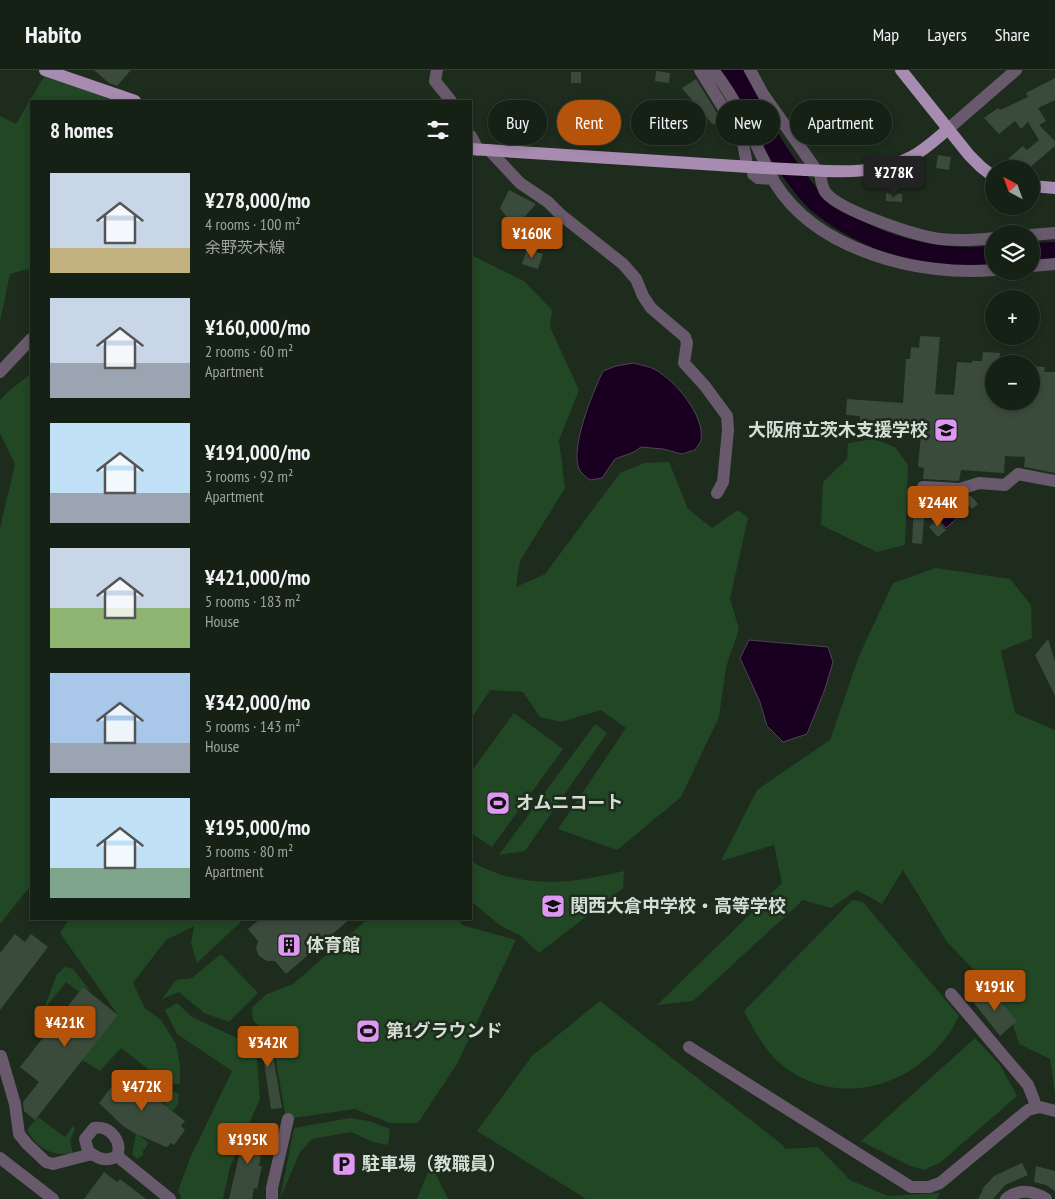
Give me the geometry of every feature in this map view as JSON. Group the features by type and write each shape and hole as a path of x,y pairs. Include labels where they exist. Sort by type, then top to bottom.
{"main road":[{"path":"47,70 132,100"},
{"path":"902,70 969,155 985,171"},
{"path":"480,150 769,173 849,172 892,165 912,157 948,129"},
{"path":"1040,187 1055,188"}],"street":[{"path":"437,70 435,81 450,100"},
{"path":"700,70 742,138 746,159"},
{"path":"713,70 731,97 769,173 792,206 811,223 829,235 852,246 901,263 939,271 985,270"},
{"path":"750,70 763,94 814,171 826,194 841,205 866,216 937,239 958,241 985,239"},
{"path":"948,129 1016,70"},
{"path":"472,138 480,150 520,183 548,202 561,215 623,264 636,279 643,296 651,308 684,337 687,343 684,363 705,386 727,416 728,430 723,482 717,493"},
{"path":"754,174 758,178 769,173"},
{"path":"1040,234 1055,233"},
{"path":"1040,265 1055,264"},
{"path":"0,372 30,340"},
{"path":"922,487 960,489 979,483 1005,485 1018,474 1055,480"},
{"path":"951,994 1028,1085 1034,1100 1046,1109"},
{"path":"689,1047 910,1187 929,1187 940,1182 1020,1115 1046,1109"},
{"path":"1,1056 15,1104 19,1134 32,1149 46,1162 53,1164 92,1154"},
{"path":"272,1199 272,1188 288,1119"},
{"path":"100,1127 110,1132 116,1138 119,1147 116,1156 112,1159 102,1160 92,1154 86,1148 85,1139 90,1131 100,1127"},
{"path":"116,1156 170,1199"},
{"path":"0,1158 53,1199"},
{"path":"1006,1199 1014,1194 1027,1192 1039,1194 1046,1199"}],"green space":[{"path":"45,75 111,100 30,100"},
{"path":"30,100 30,268 10,274 0,322 0,116 16,124"},
{"path":"472,255 524,281 552,310 550,327 579,390 559,440 565,488 520,561 516,587 545,574 620,473 644,463 669,462 688,509 712,528 738,510 748,518 730,599 739,629 726,667 719,717 681,797 617,850 558,829 626,728 601,710 561,722 540,717 523,692 490,690 472,717"},
{"path":"30,375 30,886 0,924 0,528 15,464 0,433 0,400"},
{"path":"874,439 895,447 908,465 905,545 877,552 821,525 823,482 847,459 848,443"},
{"path":"936,568 1010,579 1031,605 1032,638 1001,651 1015,713 1055,730 1055,1094 1050,1059 1019,1044 1012,1022 982,978 947,942 903,870 882,904 857,890 831,908 803,900 693,1001 657,1005 782,883 774,845 721,861 757,790 830,740 859,656 893,583"},
{"name":"オムニコート","path":"514,713 563,749 492,847 472,834 472,771"},
{"path":"595,724 607,733 525,851 499,855"},
{"path":"472,862 499,874 531,881 547,882 592,878 624,871 623,888 539,953 521,936 501,926 472,902"},
{"path":"852,900 863,902 959,1016 945,1039 929,1056 911,1070 892,1080 850,1089 829,1087 807,1080 780,1064 757,1035 744,1011"},
{"path":"68,920 243,920 197,963 191,943 194,926 166,940 133,983 145,1008 161,1020 176,1044 180,1065 180,1084 166,1083 121,1048 100,1071 82,1060 118,1015 60,933"},
{"name":"第1グラウンド","path":"367,920 460,920 462,925 516,940 457,1064 418,1123 390,1123 355,1109 286,1119 273,1043 253,1020 252,1007 267,994 293,984"},
{"path":"221,954 258,993 229,1022 204,1013 179,992 162,999 176,980 192,978"},
{"path":"65,967 73,969 91,992 83,987 79,992 66,982 43,1011 57,974"},
{"path":"600,1001 785,1147 784,1149 818,1147 850,1180 888,1196 940,1193 937,1199 586,1199 477,1131 532,1056"},
{"path":"177,1003 192,1017 252,1045 257,1059 260,1099 230,1167 223,1199 182,1199 178,1191 190,1158 232,1071 177,1034 165,1010"},
{"path":"975,1038 1000,1065 1017,1096 941,1162 924,1170 908,1165 861,1141"},
{"path":"165,1091 179,1093 178,1104 173,1111 163,1103"},
{"path":"38,1117 65,1137 73,1126 75,1128 70,1141 73,1153 52,1153 36,1142 27,1130"},
{"path":"350,1118 369,1121 390,1129 388,1145 373,1142 351,1132 312,1139 300,1152 280,1199 294,1128"},
{"path":"136,1133 149,1143 143,1151 143,1155 137,1159 132,1154"},
{"path":"431,1165 448,1199 417,1199"}],"shaded area":[{"path":"633,363 656,370 680,390 694,410 701,430 701,440 695,450 682,454 663,449 641,447 634,452 615,459 602,478 590,480 579,469 577,459 580,434 589,405 603,371"},
{"path":"954,499 965,511 946,528 935,516"},
{"path":"749,640 828,647 833,662 825,689 807,734 783,742 767,726 760,702 740,658"}],"building":[{"path":"94,70 131,70 117,86 109,83"},
{"path":"656,71 670,73 669,83 655,81"},
{"path":"571,72 581,72 581,83 571,83"},
{"path":"1055,78 1055,100 1038,108 1046,121 1039,125 1055,141 1055,146 1039,160 1011,160 1009,158 1023,146 1027,150 1039,140 1028,122 1021,129 1015,121 999,134 984,118 998,108 1000,110 1028,97 1026,93"},
{"path":"696,79 716,112 716,122 713,125 706,117 706,100 692,100 682,88"},
{"path":"938,155 951,157 949,170 936,168"},
{"path":"509,190 536,204 520,222 513,217 509,220 500,208"},
{"path":"886,193 902,194 902,202 886,201"},
{"path":"527,249 543,254 538,269 522,264"},
{"path":"920,336 940,337 935,394 954,395 957,362 972,363 972,361 982,361 983,352 1000,353 1000,355 985,355 985,410 1040,410 1040,367 1045,367 1044,372 1055,372 1055,473 1024,467 1025,457 1005,456 1004,473 961,470 959,481 923,479 924,468 918,467 921,434 882,430 882,421 860,420 860,416 846,415 847,399 903,403 906,359 910,359 911,347 919,348"},
{"path":"971,496 978,504 972,509 961,497"},
{"path":"914,505 925,506 922,544 912,543"},
{"path":"937,520 946,530 938,537 929,527"},
{"path":"1048,639 1055,661 1055,696 1035,655"},
{"name":"体育館","path":"259,920 349,920 286,974 275,961 267,961 259,956 256,949 258,941 248,929"},
{"path":"15,934 25,942 31,934 48,947 0,1010 0,953"},
{"path":"83,987 118,1015 35,1120 24,1111 23,1102 39,1082 20,1067"},
{"path":"990,989 1017,1021 1000,1036 974,1003"},
{"path":"255,1026 271,1044 282,1108 271,1109 262,1049 248,1033"},
{"path":"123,1072 185,1121 181,1126 185,1130 174,1145 171,1143 167,1147 134,1133 123,1126 99,1103"},
{"path":"246,1126 265,1131 259,1166 262,1166 257,1189 254,1188 252,1199 229,1199"},
{"path":"1022,1163 1028,1175 1005,1185 993,1199 978,1199 982,1189 994,1176"},
{"path":"1036,1166 1055,1171 1055,1191 1046,1185 1034,1182"},
{"path":"104,1172 117,1182 120,1179 146,1199 84,1199"}],"waterway":[{"path":"730,70 743,86 763,127 791,171 814,199 839,219 880,240 925,253 948,256 985,256"},
{"path":"1040,253 1055,252"}],"place":[{"name":"大阪府立茨木支援学校","path":"946,430"},
{"name":"オムニコート","path":"498,803"},
{"name":"関西大倉中学校・高等学校","path":"553,906"},
{"name":"体育館","path":"289,945"},
{"name":"第1グラウンド","path":"368,1031"},
{"name":"駐車場（教職員）","path":"344,1164"}]}
